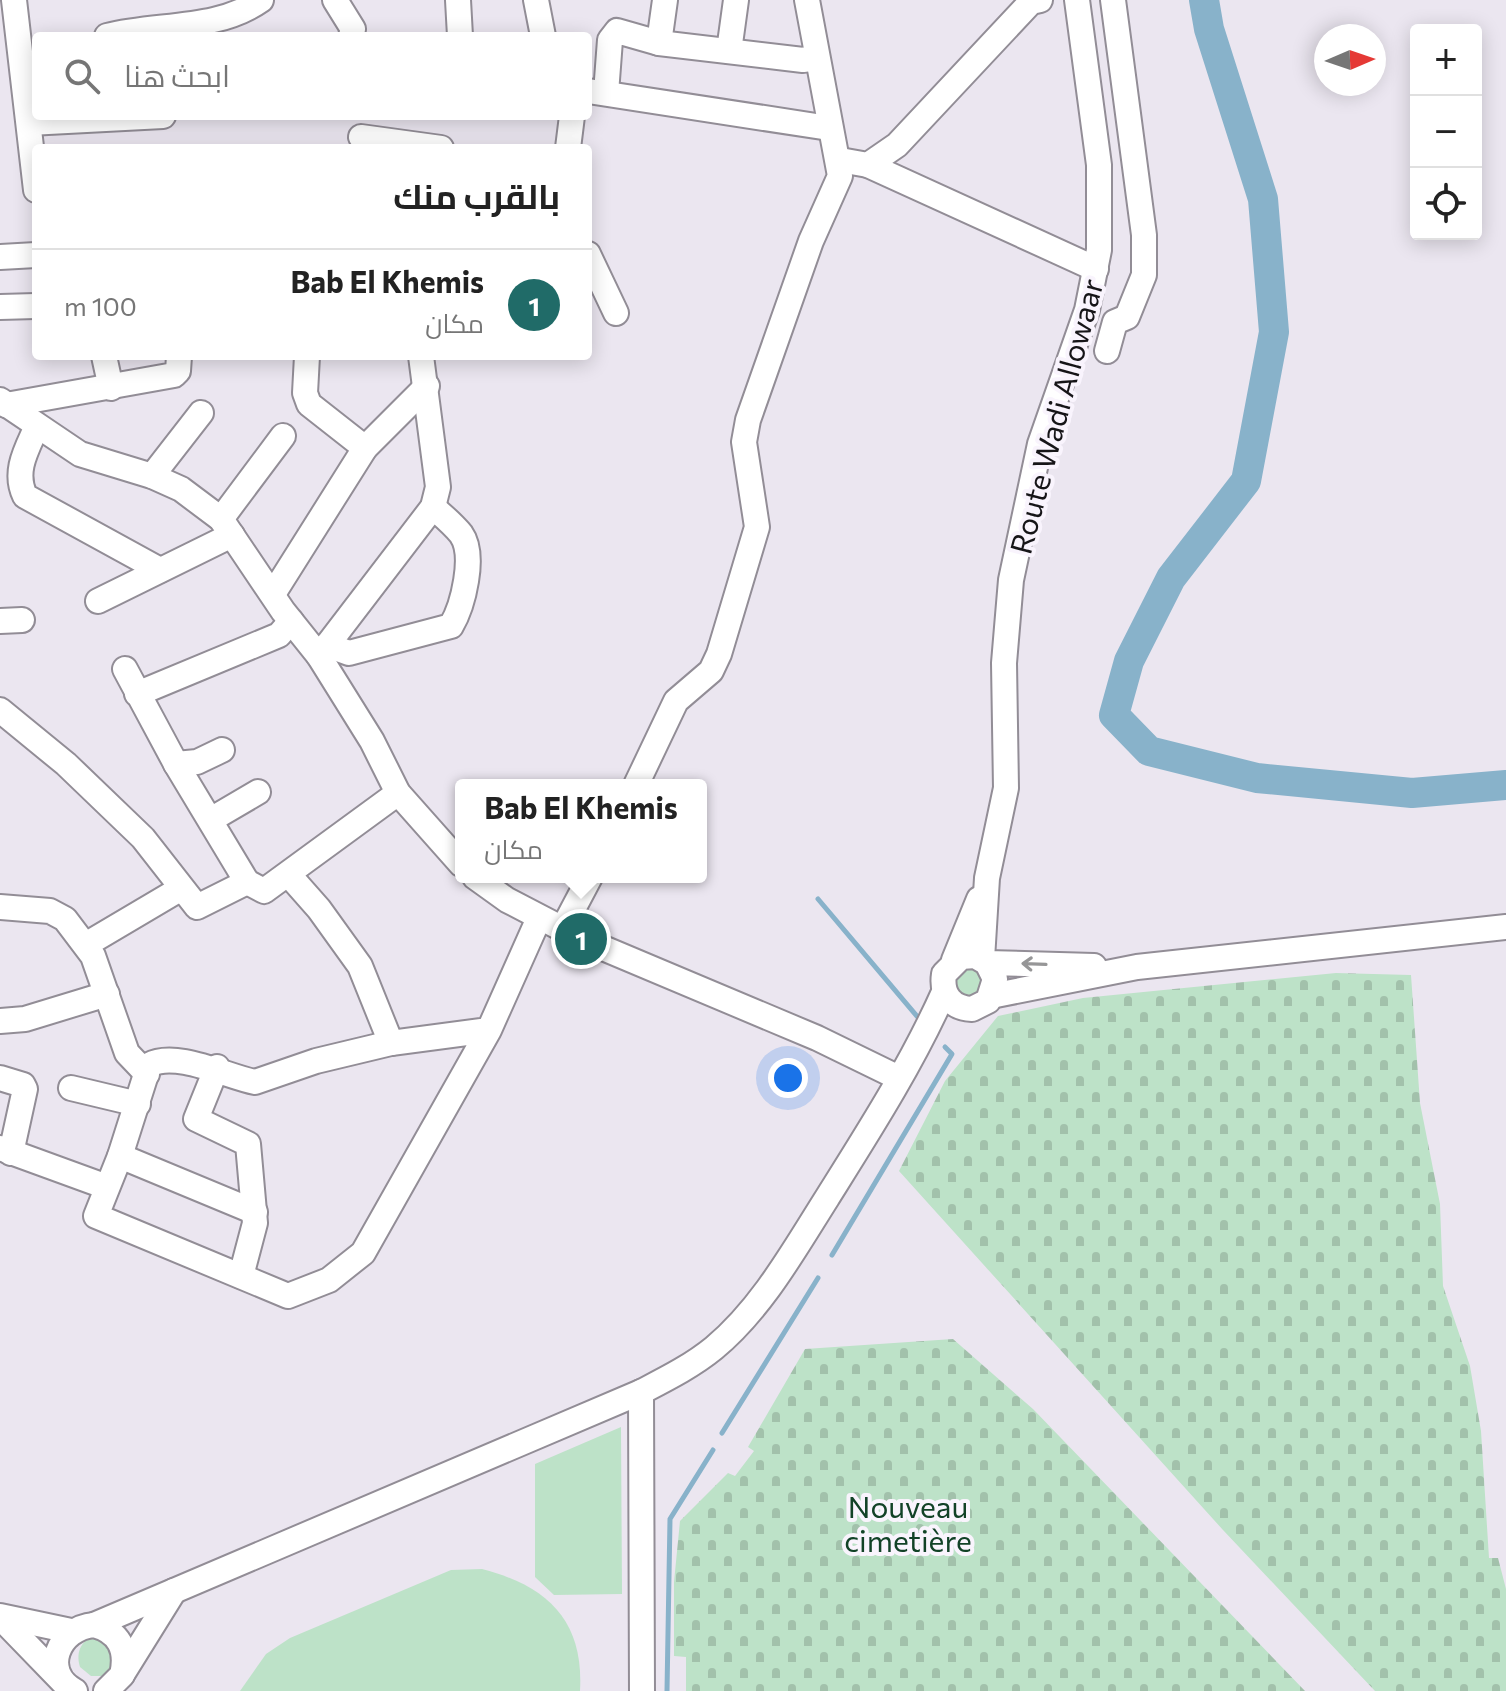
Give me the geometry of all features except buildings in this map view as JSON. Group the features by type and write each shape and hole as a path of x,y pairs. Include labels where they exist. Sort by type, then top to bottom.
{"street":[{"path":"14,0 27,45 32,152"},
{"path":"135,32 206,22 247,10 261,0"},
{"path":"335,0 352,32"},
{"path":"458,0 460,32"},
{"path":"536,0 542,32"},
{"path":"659,43 665,0"},
{"path":"729,51 736,0"},
{"path":"639,779 676,701 711,671 719,654 757,527 745,433 811,241 839,185 840,160 829,128 807,0"},
{"path":"868,165 897,145 1031,2 1040,0"},
{"name":"Route Wadi Allowaar","path":"984,961 987,878 1006,788 1004,663 1011,580 1040,444 1087,310 1099,250 1099,165 1077,0"},
{"path":"1107,351 1115,322 1127,317 1144,275 1144,235 1113,0"},
{"path":"817,58 803,60 659,43 627,32 614,33 597,92 829,128"},
{"path":"29,123 86,120"},
{"path":"568,144 572,120"},
{"path":"361,134 418,144"},
{"path":"840,160 868,165 1096,269"},
{"path":"0,257 32,255"},
{"path":"592,262 616,313"},
{"path":"0,307 32,306"},
{"path":"105,360 111,388"},
{"path":"3,402 111,388 174,375 178,371 179,360"},
{"path":"307,360 305,393 309,404 365,448"},
{"path":"323,650 433,507 438,487 422,360"},
{"path":"273,594 365,448 427,386"},
{"path":"3,402 80,454 152,476 181,489 226,527 291,621 323,650 398,793 455,857"},
{"path":"152,476 201,413"},
{"path":"37,426 21,464 19,479 25,496 160,570"},
{"path":"98,601 160,570 226,527 283,436"},
{"path":"323,650 349,653 451,626 460,608 468,552 461,534 433,507"},
{"path":"137,694 279,635 291,621"},
{"path":"125,669 176,764 212,819 247,882 264,891 398,793"},
{"path":"0,710 66,764 143,838 197,907 247,882"},
{"path":"176,764 197,762 222,750"},
{"path":"212,819 258,792"},
{"path":"289,875 319,909 360,966 391,1043"},
{"name":"Route Wadi Allowaar","path":"954,960 987,878"},
{"path":"484,883 539,918 575,936 817,1038 899,1078"},
{"path":"575,936 588,883"},
{"path":"87,944 180,889"},
{"path":"0,907 58,914 87,944 127,1053 147,1074"},
{"path":"489,1030 391,1043 316,1061 255,1082 217,1067 161,1060 149,1065 120,1156 96,1216 288,1296 329,1280 350,1266 390,1211 489,1030 539,918"},
{"path":"944,992 955,1005 966,1009 978,1007 991,996 1137,967 1506,927"},
{"path":"69,1687 57,1669 56,1655 61,1641 82,1628 641,1392 686,1368 743,1320 790,1255 920,1047 944,992 944,974 954,960 968,956 984,961 1137,967"},
{"path":"984,961 995,979 991,996"},
{"path":"0,1021 25,1019 107,994"},
{"path":"920,1047 966,1009"},
{"path":"217,1067 196,1119 247,1142 255,1212 252,1240 241,1276"},
{"path":"0,1078 23,1085 25,1089 6,1151 107,1187"},
{"path":"71,1088 138,1104"},
{"path":"120,1156 255,1212"},
{"path":"641,1392 642,1691"},
{"path":"114,1683 174,1591"},
{"path":"0,1616 82,1628 117,1637 125,1662 114,1683"},
{"path":"0,1616 69,1687"}],"green space":[{"path":"969,968 979,972 983,982 979,992 969,996 959,992 955,982 959,972"},
{"path":"1336,973 1411,975 1420,1103 1440,1204 1443,1286 1470,1366 1481,1431 1489,1558 1498,1558 1506,1589 1506,1691 1375,1691 1223,1530 899,1171 945,1081 998,1016 1083,998"},
{"name":"Nouveau cimetière","path":"953,1339 1033,1409 1305,1691 686,1691 686,1657 674,1656 674,1582 680,1521 728,1473 735,1476 754,1451 748,1447 805,1349"},
{"path":"621,1427 622,1594 554,1595 535,1577 535,1464"},
{"path":"482,1569 525,1585 543,1596 557,1610 576,1644 580,1691 240,1691 266,1654 290,1638 451,1570"},
{"path":"99,1635 119,1660 106,1676 91,1676 80,1667 79,1651 84,1642"}],"waterway":[{"path":"1204,0 1209,29 1263,199 1274,332 1246,481 1171,578 1129,661 1114,715 1149,751 1257,778 1412,793 1506,785"},
{"path":"818,899 921,1021"},
{"path":"832,1255 952,1054 945,1047"},
{"path":"722,1433 818,1278"},
{"path":"667,1691 670,1519 713,1450"}],"place":[{"name":"Bab El Khemis","path":"581,939"}]}
